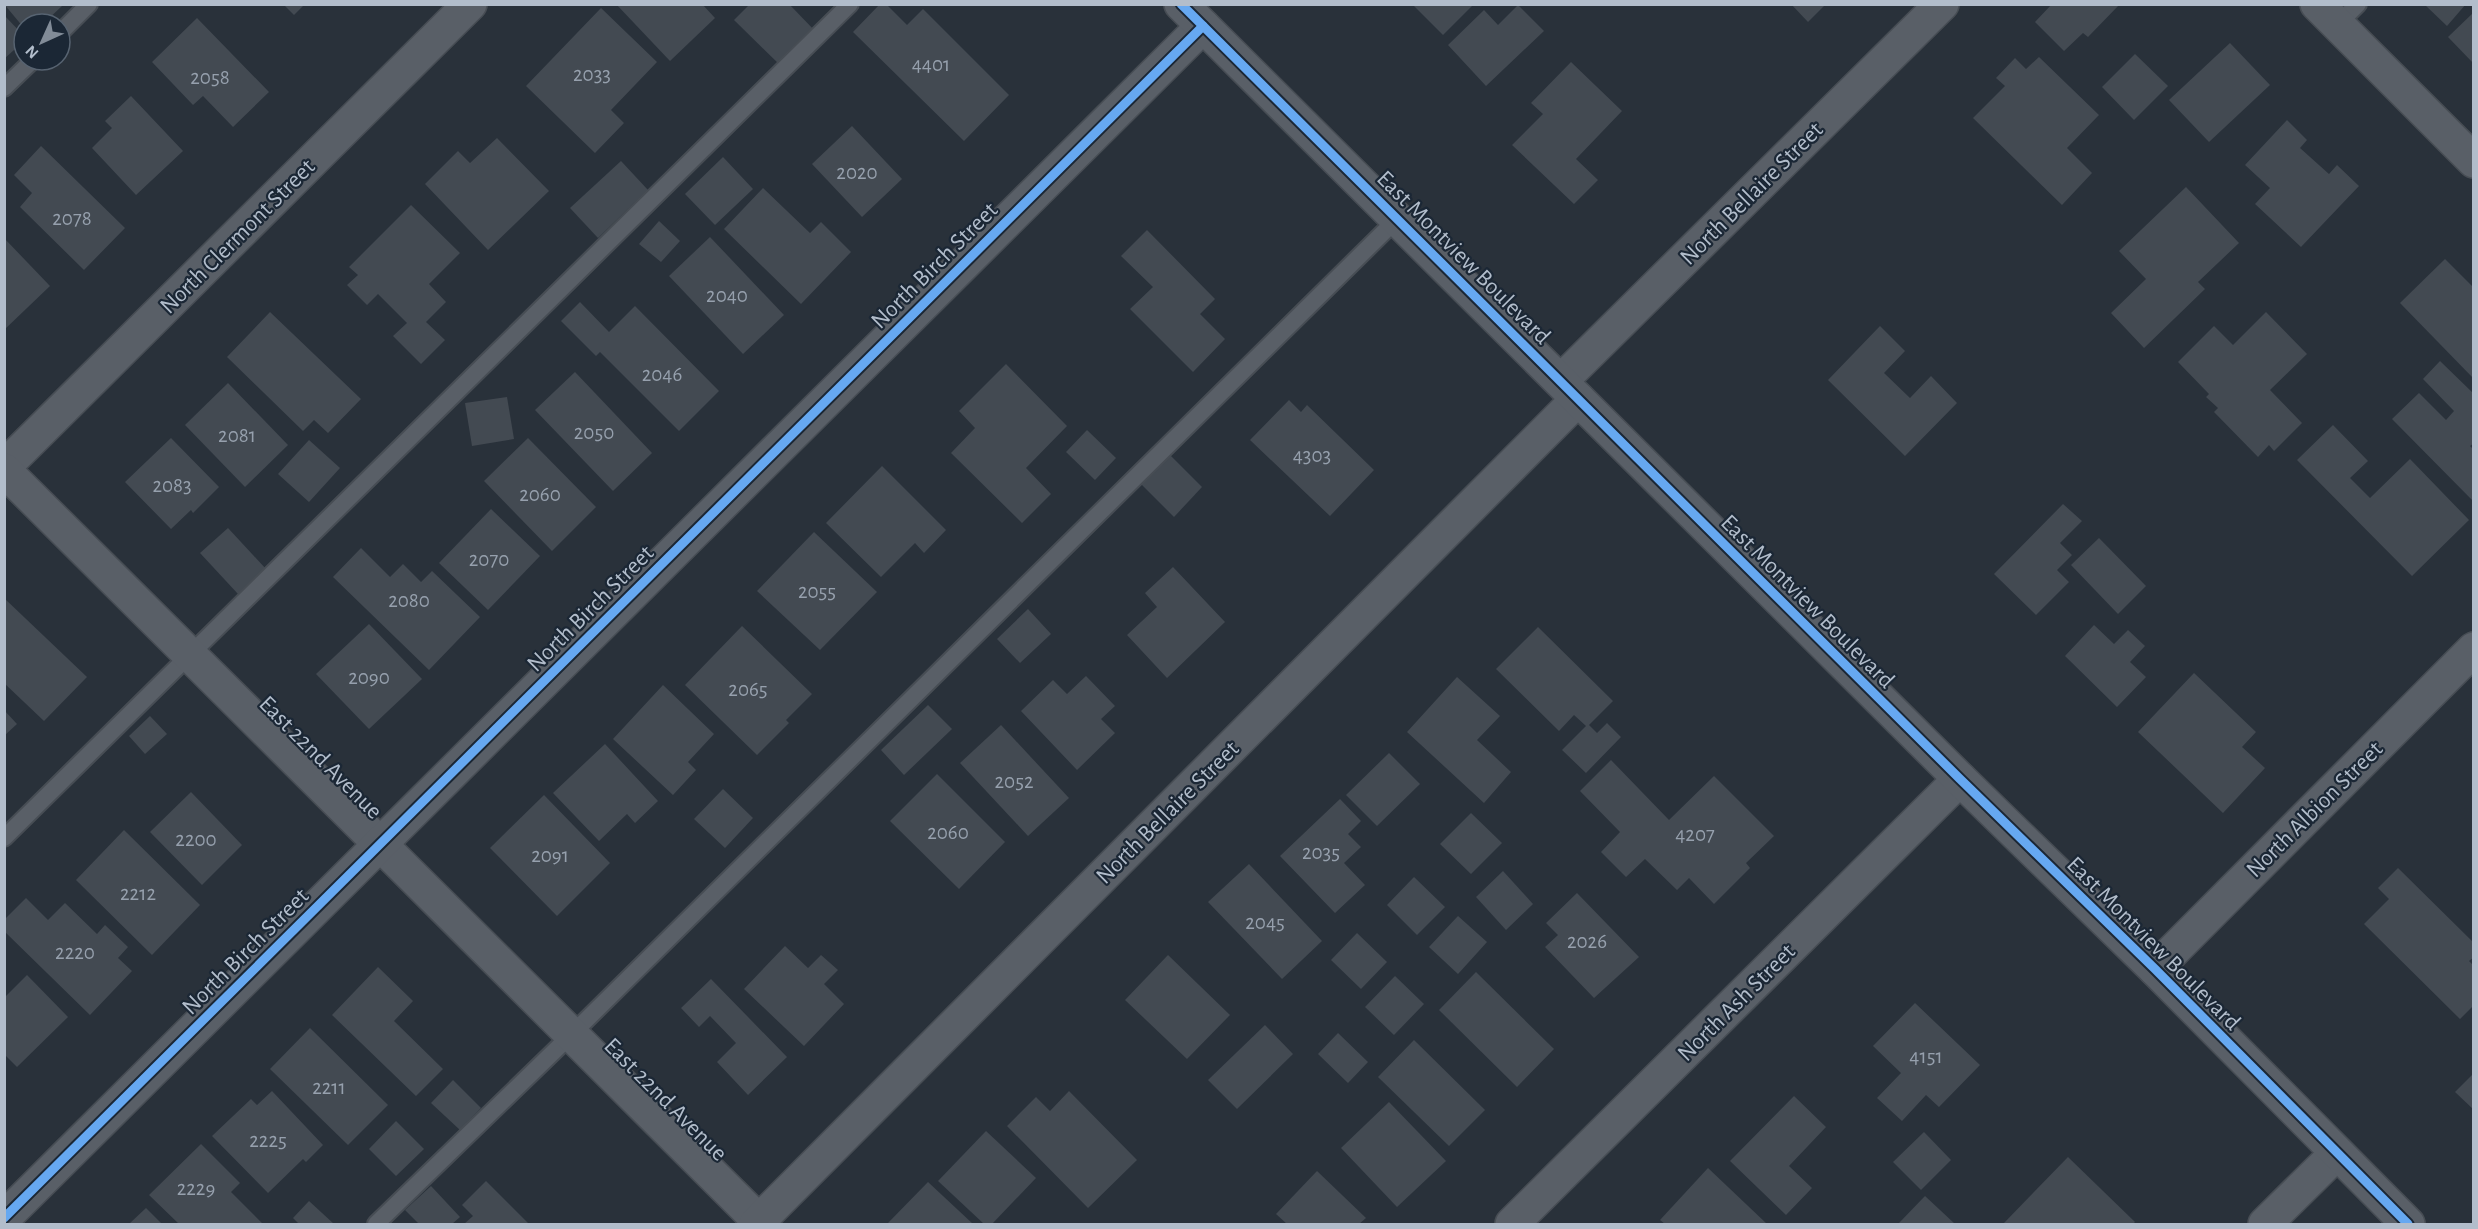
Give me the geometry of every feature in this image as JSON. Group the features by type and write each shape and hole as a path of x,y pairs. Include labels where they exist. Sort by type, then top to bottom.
{"street":[{"name":"North Clermont Street","path":"4,468 470,4"},
{"name":"North Bellaire Street","path":"759,1223 1942,4"},
{"path":"2338,11 2474,161"},
{"name":"East Montview Boulevard","path":"1192,15 1960,779 2155,969 2408,1224"},
{"name":"North Birch Street","path":"4,1218 381,843 1192,15"},
{"name":"East 22nd Avenue","path":"4,468 573,1033 759,1223"},
{"name":"North Albion Street","path":"2155,969 2474,649"},
{"name":"North Ash Street","path":"1512,1224 1960,779"},
{"path":"2265,1224 2337,1153"}],"lane":[{"path":"72,21 89,4"},
{"path":"4,838 850,4"},
{"path":"4,88 21,72"},
{"path":"376,1224 573,1033 1398,218"}],"building":[{"path":"4,4 61,4 62,6 56,12 12,14"},
{"path":"283,4 305,4 294,15"},
{"path":"616,4 702,4 715,18 670,61"},
{"path":"750,4 789,4 817,33 782,67 734,20"},
{"path":"880,4 886,4 907,25 923,9 1009,95 964,141 853,32"},
{"path":"1412,4 1474,4 1443,35"},
{"path":"1791,4 1826,4 1808,22"},
{"path":"2052,4 2120,4 2088,37 2083,33 2064,51 2035,22"},
{"path":"2424,4 2466,4 2447,26"},
{"path":"1518,5 1544,31 1486,86 1448,45 1484,10 1498,25"},
{"path":"601,8 657,62 611,110 624,123 595,153 526,86"},
{"path":"2474,12 2474,64 2448,37"},
{"path":"4,15 12,23 12,52 4,59"},
{"path":"197,18 269,92 233,127 203,96 193,105 152,62"},
{"path":"2230,43 2270,85 2209,142 2169,100"},
{"path":"2135,54 2168,86 2134,120 2102,87"},
{"path":"2039,57 2099,115 2067,148 2092,173 2062,205 1973,118 2005,86 1996,78 2015,58 2026,69"},
{"path":"1571,62 1622,111 1576,159 1598,180 1574,204 1512,145 1543,114 1531,103"},
{"path":"131,96 183,151 136,195 92,148 112,128 105,121"},
{"path":"2287,120 2307,140 2300,148 2329,174 2337,165 2359,186 2301,247 2255,204 2270,188 2245,165"},
{"path":"852,126 902,179 862,217 812,164"},
{"path":"497,138 549,191 488,250 425,184 458,151 470,163"},
{"path":"41,146 125,228 84,270 20,207 32,193 14,175"},
{"path":"723,157 753,189 715,225 685,194"},
{"path":"621,161 648,190 598,238 570,208"},
{"path":"2186,187 2239,243 2198,282 2205,289 2144,348 2111,313 2146,279 2119,251"},
{"path":"763,188 810,233 821,222 851,252 801,304 724,229"},
{"path":"411,205 460,253 429,284 446,302 426,322 445,340 421,364 393,336 407,323 378,294 367,305 347,285 358,275 349,267"},
{"path":"659,221 680,241 661,262 639,244"},
{"path":"1147,230 1215,299 1200,314 1225,339 1193,372 1130,309 1153,287 1121,256"},
{"path":"710,237 784,315 743,354 669,276"},
{"path":"4,238 50,286 4,330"},
{"path":"2445,259 2474,288 2474,379 2400,303"},
{"path":"580,302 609,332 635,306 719,391 679,431 600,352 596,356 561,321"},
{"path":"270,312 361,399 328,433 314,420 303,431 227,357"},
{"path":"2266,312 2307,354 2270,390 2302,423 2274,451 2269,445 2258,457 2214,412 2218,408 2206,397 2209,394 2178,362 2214,326 2233,345"},
{"path":"1880,326 1905,351 1884,373 1910,398 1931,376 1957,403 1905,456 1828,380"},
{"path":"2440,361 2474,394 2474,443 2470,446 2474,450 2474,502 2392,419 2419,393 2446,420 2454,411 2423,379"},
{"path":"1006,364 1067,426 1026,468 1051,494 1022,523 951,453 975,428 959,411"},
{"path":"575,372 652,453 613,491 535,410"},
{"path":"228,383 288,445 245,487 185,425"},
{"path":"507,397 514,439 472,446 465,403"},
{"path":"1289,400 1301,412 1307,405 1374,470 1330,516 1250,440"},
{"path":"2333,425 2368,461 2350,478 2370,498 2410,459 2469,520 2412,576 2297,460"},
{"path":"1087,430 1116,458 1095,480 1066,452"},
{"path":"171,438 219,487 193,513 191,510 171,529 125,482"},
{"path":"528,438 596,507 552,551 484,481"},
{"path":"309,440 340,468 309,502 278,474"},
{"path":"1170,455 1202,487 1174,517 1141,484"},
{"path":"882,466 946,530 924,553 915,543 881,577 826,523"},
{"path":"2063,504 2082,521 2060,543 2072,555 2057,570 2069,582 2036,615 1994,574"},
{"path":"491,509 540,556 488,610 439,563"},
{"path":"228,528 266,569 238,594 200,553"},
{"path":"814,532 877,592 820,650 757,591"},
{"path":"2099,538 2146,586 2118,614 2071,565"},
{"path":"361,548 390,577 403,564 421,582 432,571 480,617 429,670 333,577"},
{"path":"1173,567 1225,622 1167,678 1127,635 1157,607 1145,593"},
{"path":"4,598 87,677 44,721 4,683"},
{"path":"1028,609 1051,634 1020,663 997,639"},
{"path":"369,624 422,679 369,729 316,674"},
{"path":"2094,625 2114,644 2128,630 2145,646 2130,662 2146,677 2117,707 2065,656"},
{"path":"742,626 812,694 786,720 789,723 757,755 685,685"},
{"path":"1538,627 1613,701 1589,725 1597,733 1607,723 1621,737 1586,773 1562,750 1586,726 1574,715 1559,731 1496,669"},
{"path":"2194,673 2256,732 2242,747 2265,768 2223,813 2138,732"},
{"path":"1086,676 1115,706 1101,719 1115,733 1077,770 1021,711 1053,680 1067,694"},
{"path":"1457,677 1500,716 1477,740 1511,772 1484,803 1407,732"},
{"path":"663,685 714,734 688,762 696,770 673,795 613,739"},
{"path":"928,705 952,729 904,775 881,750"},
{"path":"4,710 17,724 4,736"},
{"path":"150,716 167,734 145,754 129,736"},
{"path":"1001,725 1069,798 1028,836 960,763"},
{"path":"605,744 658,801 635,823 627,814 599,841 553,793"},
{"path":"1389,753 1420,784 1377,826 1346,795"},
{"path":"1611,760 1669,820 1714,776 1774,836 1746,863 1750,868 1714,904 1689,878 1677,890 1645,859 1626,877 1601,852 1620,832 1580,791"},
{"path":"937,774 1005,842 959,889 890,821"},
{"path":"723,789 753,818 725,848 694,819"},
{"path":"191,792 242,845 202,885 150,832"},
{"path":"544,795 610,863 557,916 490,848"},
{"path":"1340,799 1361,821 1348,834 1361,847 1344,863 1365,885 1335,913 1280,856"},
{"path":"1471,813 1502,843 1471,874 1440,844"},
{"path":"124,830 200,905 152,955 76,880"},
{"path":"1249,864 1322,941 1282,979 1208,902"},
{"path":"2398,868 2474,943 2474,957 2469,961 2474,966 2474,1005 2460,1019 2364,924 2389,899 2378,888"},
{"path":"1503,871 1533,904 1506,930 1476,897"},
{"path":"1414,877 1445,907 1417,935 1387,905"},
{"path":"1577,893 1639,957 1594,998 1545,947 1558,935 1546,923"},
{"path":"26,898 48,920 65,903 97,934 105,925 128,947 118,958 132,971 90,1015 4,931 4,920"},
{"path":"1458,916 1487,942 1458,974 1429,947"},
{"path":"1357,933 1387,962 1361,989 1331,960"},
{"path":"785,946 808,968 821,955 838,970 824,984 844,1004 804,1046 744,989"},
{"path":"1168,955 1230,1015 1187,1059 1125,1000"},
{"path":"378,967 413,1001 394,1021 443,1069 416,1096 332,1015"},
{"path":"1476,972 1554,1049 1517,1087 1439,1010"},
{"path":"27,975 68,1017 17,1067 4,1054 4,998"},
{"path":"1395,976 1424,1004 1394,1035 1365,1007"},
{"path":"711,979 787,1057 748,1095 717,1062 736,1043 710,1016 699,1027 681,1008"},
{"path":"1915,1003 1980,1065 1939,1107 1926,1095 1902,1121 1877,1098 1901,1073 1873,1046"},
{"path":"1265,1025 1293,1054 1237,1109 1208,1080"},
{"path":"310,1028 388,1105 348,1145 270,1069"},
{"path":"1338,1033 1368,1062 1348,1083 1318,1054"},
{"path":"1414,1040 1485,1110 1449,1146 1378,1077"},
{"path":"2474,1073 2474,1110 2455,1092"},
{"path":"453,1080 481,1108 460,1130 431,1103"},
{"path":"272,1091 323,1145 306,1162 303,1159 268,1193 212,1136 251,1099 257,1105"},
{"path":"1069,1091 1137,1160 1088,1208 1007,1126 1036,1097 1050,1111"},
{"path":"1794,1096 1826,1127 1789,1166 1812,1188 1786,1215 1730,1161"},
{"path":"1389,1102 1446,1161 1397,1207 1341,1148"},
{"path":"396,1121 424,1149 396,1176 369,1149"},
{"path":"986,1131 1036,1178 992,1224 984,1224 938,1181"},
{"path":"1924,1132 1951,1160 1921,1190 1893,1162"},
{"path":"201,1144 240,1183 231,1192 263,1224 179,1224 149,1195"},
{"path":"2068,1157 2135,1222 2133,1224 2003,1224"},
{"path":"1708,1168 1767,1224 1665,1224 1660,1220"},
{"path":"1317,1171 1366,1218 1359,1224 1287,1224 1276,1214"},
{"path":"486,1181 529,1224 464,1224 473,1216 462,1205"},
{"path":"928,1182 973,1224 887,1224"},
{"path":"431,1186 460,1217 452,1224 419,1224 405,1210"},
{"path":"1925,1196 1955,1224 1899,1223"},
{"path":"309,1201 334,1224 299,1224 293,1218"},
{"path":"146,1208 162,1224 129,1224"}],"cycle path":[{"path":"1181,4 1960,779 2155,969 2408,1224"},
{"path":"4,1218 1203,26"}]}
